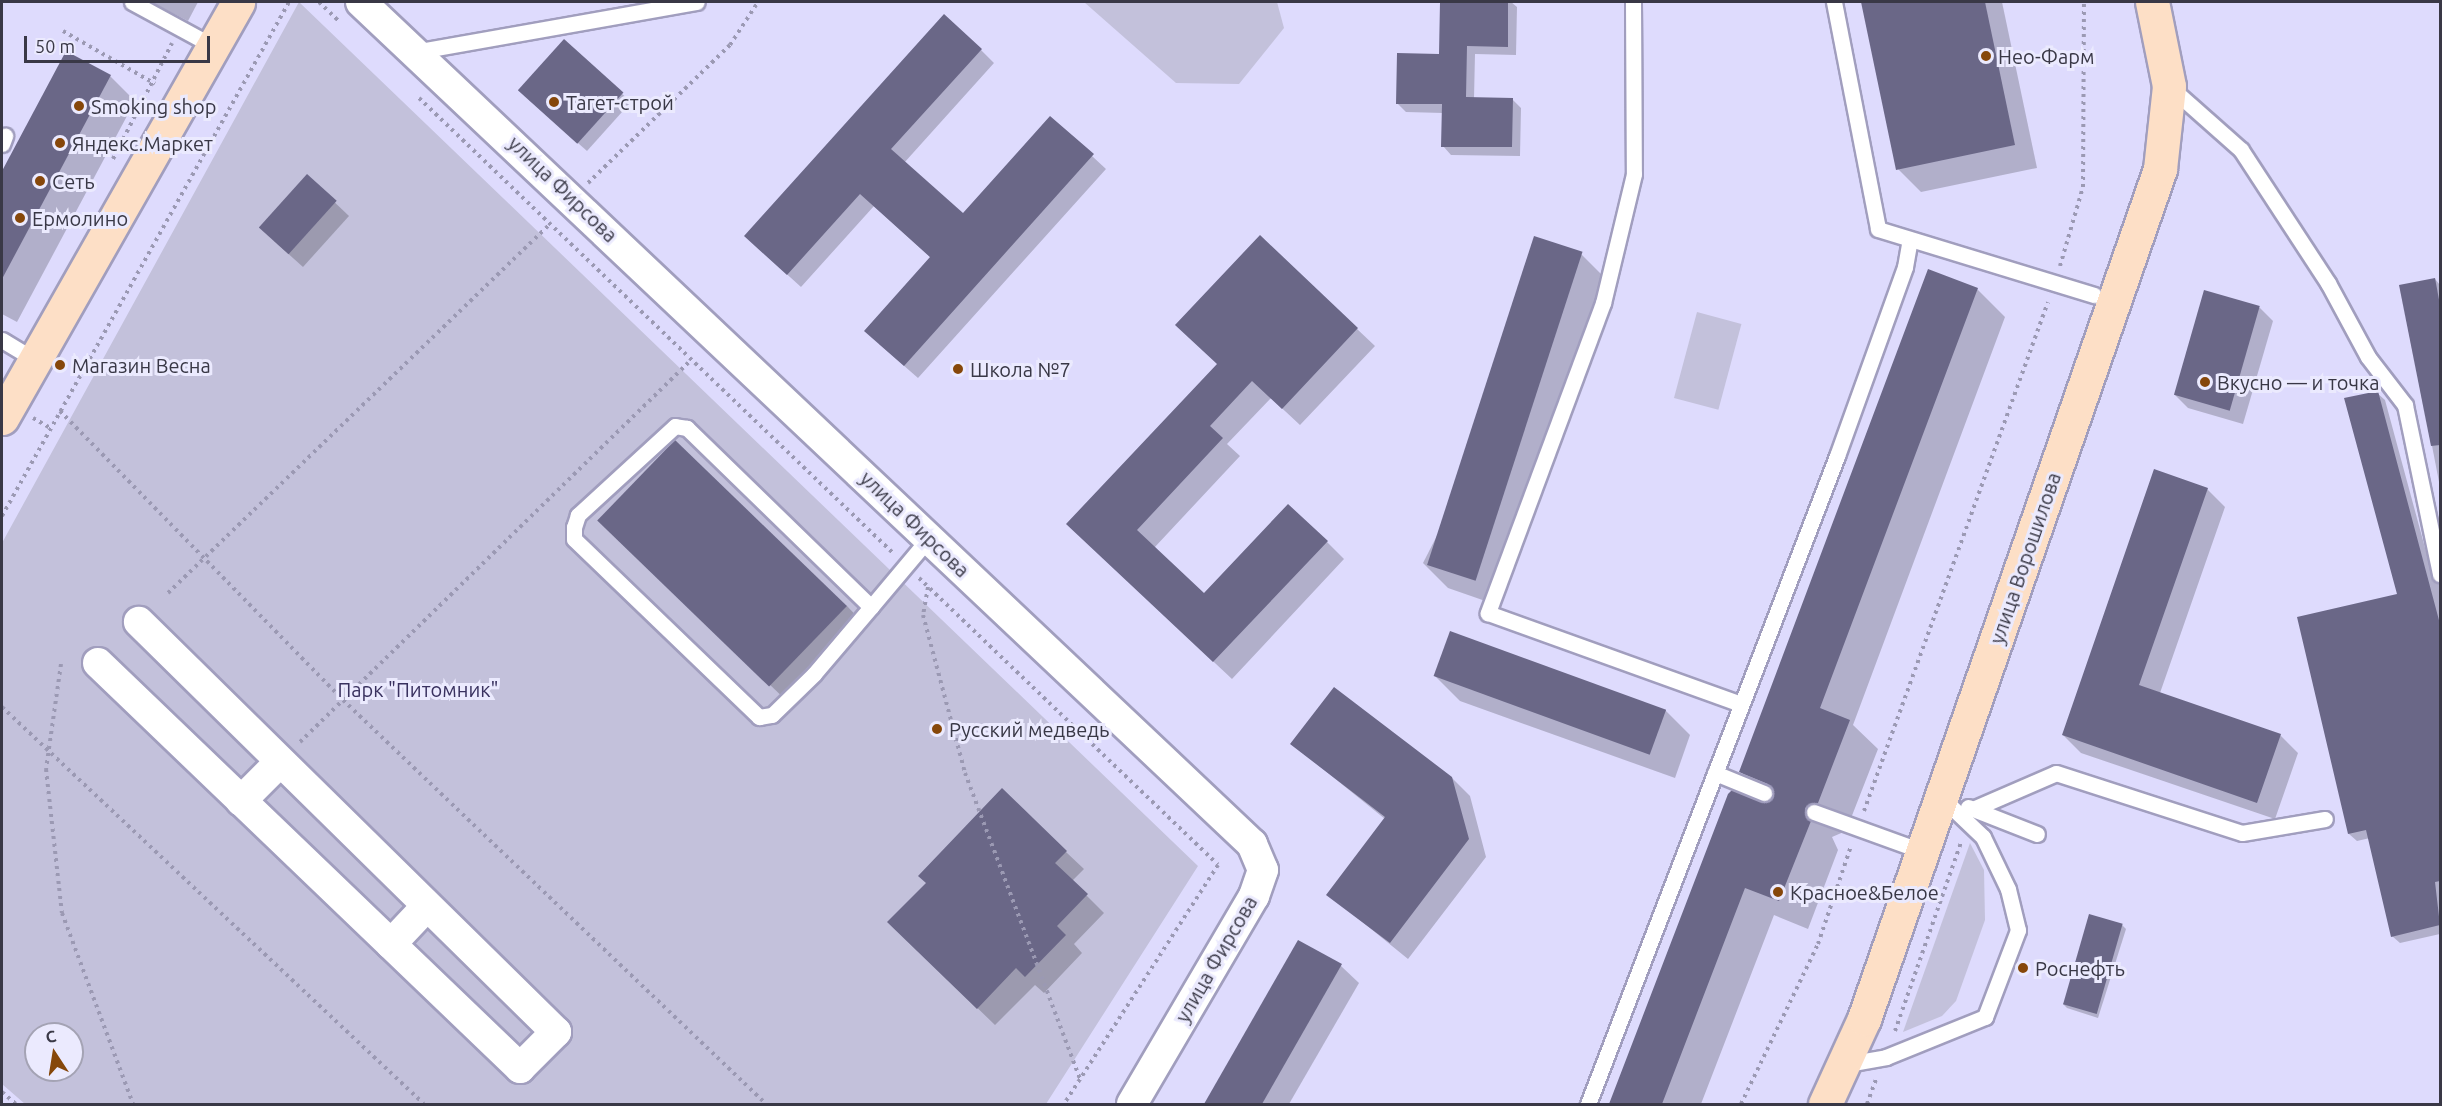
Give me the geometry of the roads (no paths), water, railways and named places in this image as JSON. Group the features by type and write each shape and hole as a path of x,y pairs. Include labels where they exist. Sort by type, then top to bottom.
{"main road":[{"path":"2,418 238,2"},
{"name":"улица Ворошилова","path":"1825,1104 1847,1064 2160,168 2169,86 2152,2"}],"street":[{"name":"улица Фирсова","path":"362,2 419,51 1252,843 1263,870 1254,896 1132,1104"},
{"path":"98,663 520,1068 556,1032 278,764 139,622"},
{"path":"241,801 278,764"},
{"path":"391,944 426,906"}],"lane":[{"path":"132,2 213,46"},
{"path":"419,51 697,2"},
{"path":"1633,2 1634,174 1603,303 1488,613 1741,704"},
{"path":"1834,2 1878,229 2094,296"},
{"path":"2169,86 2241,150 2328,283 2368,357 2405,405 2440,574"},
{"path":"1588,1104 1845,434 1905,267 1910,239"},
{"path":"2,340 34,359"},
{"path":"871,607 687,428 675,426 578,515 574,527 574,538 759,717 772,715 805,682 871,607 929,538"},
{"path":"1715,773 1764,793"},
{"path":"1971,816 2056,773 2242,833 2325,819"},
{"path":"1940,796 1971,816 2037,834"},
{"path":"1814,812 1922,851"},
{"path":"1847,1064 1886,1058 1985,1017 2018,930 2008,889 1971,816"}],"place":[{"name":"Нео-Фарм","path":"1986,56"},
{"name":"Тагет-строй","path":"554,102"},
{"name":"Smoking shop","path":"79,106"},
{"name":"Яндекс.Маркет","path":"60,143"},
{"name":"Сеть","path":"40,181"},
{"name":"Ермолино","path":"20,218"},
{"name":"Магазин Весна","path":"60,365"},
{"name":"Школа №7","path":"958,369"},
{"name":"Вкусно — и точка","path":"2205,382"},
{"name":"Русский медведь","path":"937,729"},
{"name":"Красное&Белое","path":"1778,892"},
{"name":"Роснефть","path":"2023,968"}],"park label":[{"name":"Парк \"Питомник\"","path":"418,689"}]}
